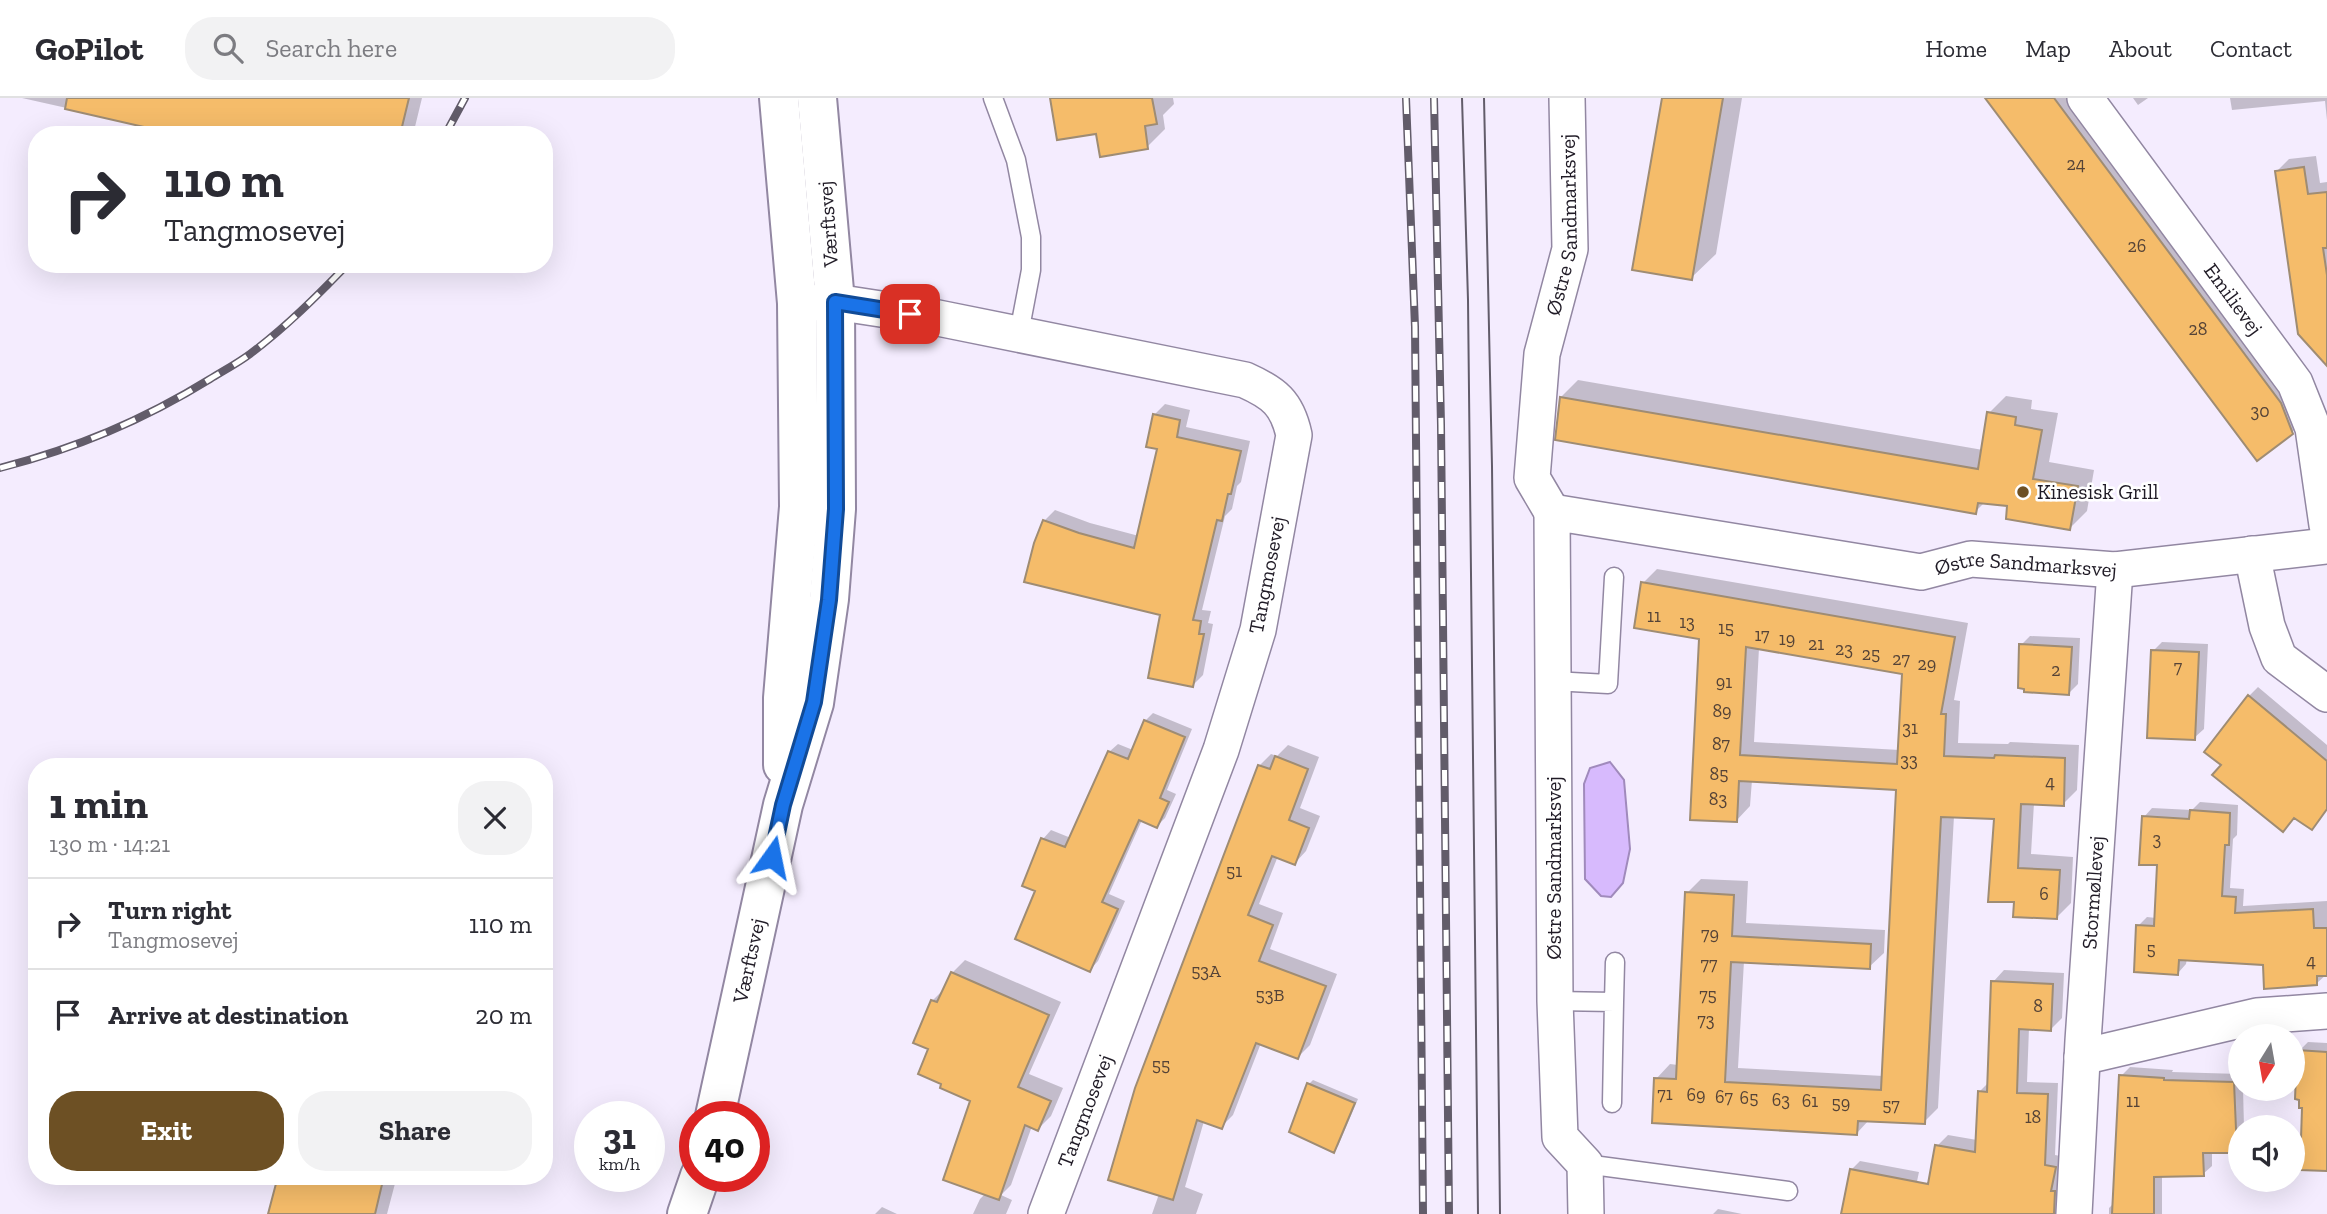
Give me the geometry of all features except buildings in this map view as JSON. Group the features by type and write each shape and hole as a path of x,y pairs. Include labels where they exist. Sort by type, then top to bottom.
{"street":[{"name":"Værftsvej","path":"779,98 797,303 799,507 783,698 783,805"},
{"name":"Værftsvej","path":"718,1101 783,805 814,702 829,600 836,509 835,302 817,98"},
{"name":"Østre Sandmarksvej","path":"1567,98 1570,249 1542,354 1532,478 1552,512 1555,1001 1560,1138 1585,1164"},
{"name":"Emilievej","path":"2085,98 2295,383 2313,428 2327,525"},
{"name":"Tangmosevej","path":"797,303 835,302 1019,333 1245,380 1269,392 1278,400 1287,411 1294,435 1258,630 1221,750 1053,1212"},
{"name":"Østre Sandmarksvej","path":"1552,512 1921,572 1971,559 2115,570 2327,545"},
{"path":"2252,554 2267,626 2279,658 2327,694"},
{"name":"Stormøllevej","path":"2074,1214 2115,570"},
{"path":"2082,1057 2257,1016 2327,1011"},
{"path":"1585,1164 1586,1214"},
{"path":"688,1214 695,1192"}],"lane":[{"path":"993,98 1016,160 1031,237 1031,270 1019,333"},
{"path":"1553,681 1608,684 1614,577"},
{"path":"1612,1103 1615,962"},
{"path":"1555,1001 1615,1002"},
{"path":"1585,1164 1788,1191"}],"shaded area":[{"path":"1610,762 1624,780 1630,849 1623,883 1611,897 1601,896 1585,879 1584,784 1590,768"}],"tram line":[{"path":"1462,98 1468,300 1478,1214"},
{"path":"1484,98 1492,466 1500,1214"}],"railway":[{"path":"450,126 465,98"},
{"path":"1406,98 1415,327 1423,1214"},
{"path":"1434,98 1441,425 1449,1214"},
{"path":"0,468 55,452 108,432 185,394 241,361 263,344 339,273"}],"place":[{"name":"Kinesisk Grill","path":"2023,492"}],"route":[{"path":"772,857 783,805 814,702 829,600 836,509 835,302 910,314"}]}
